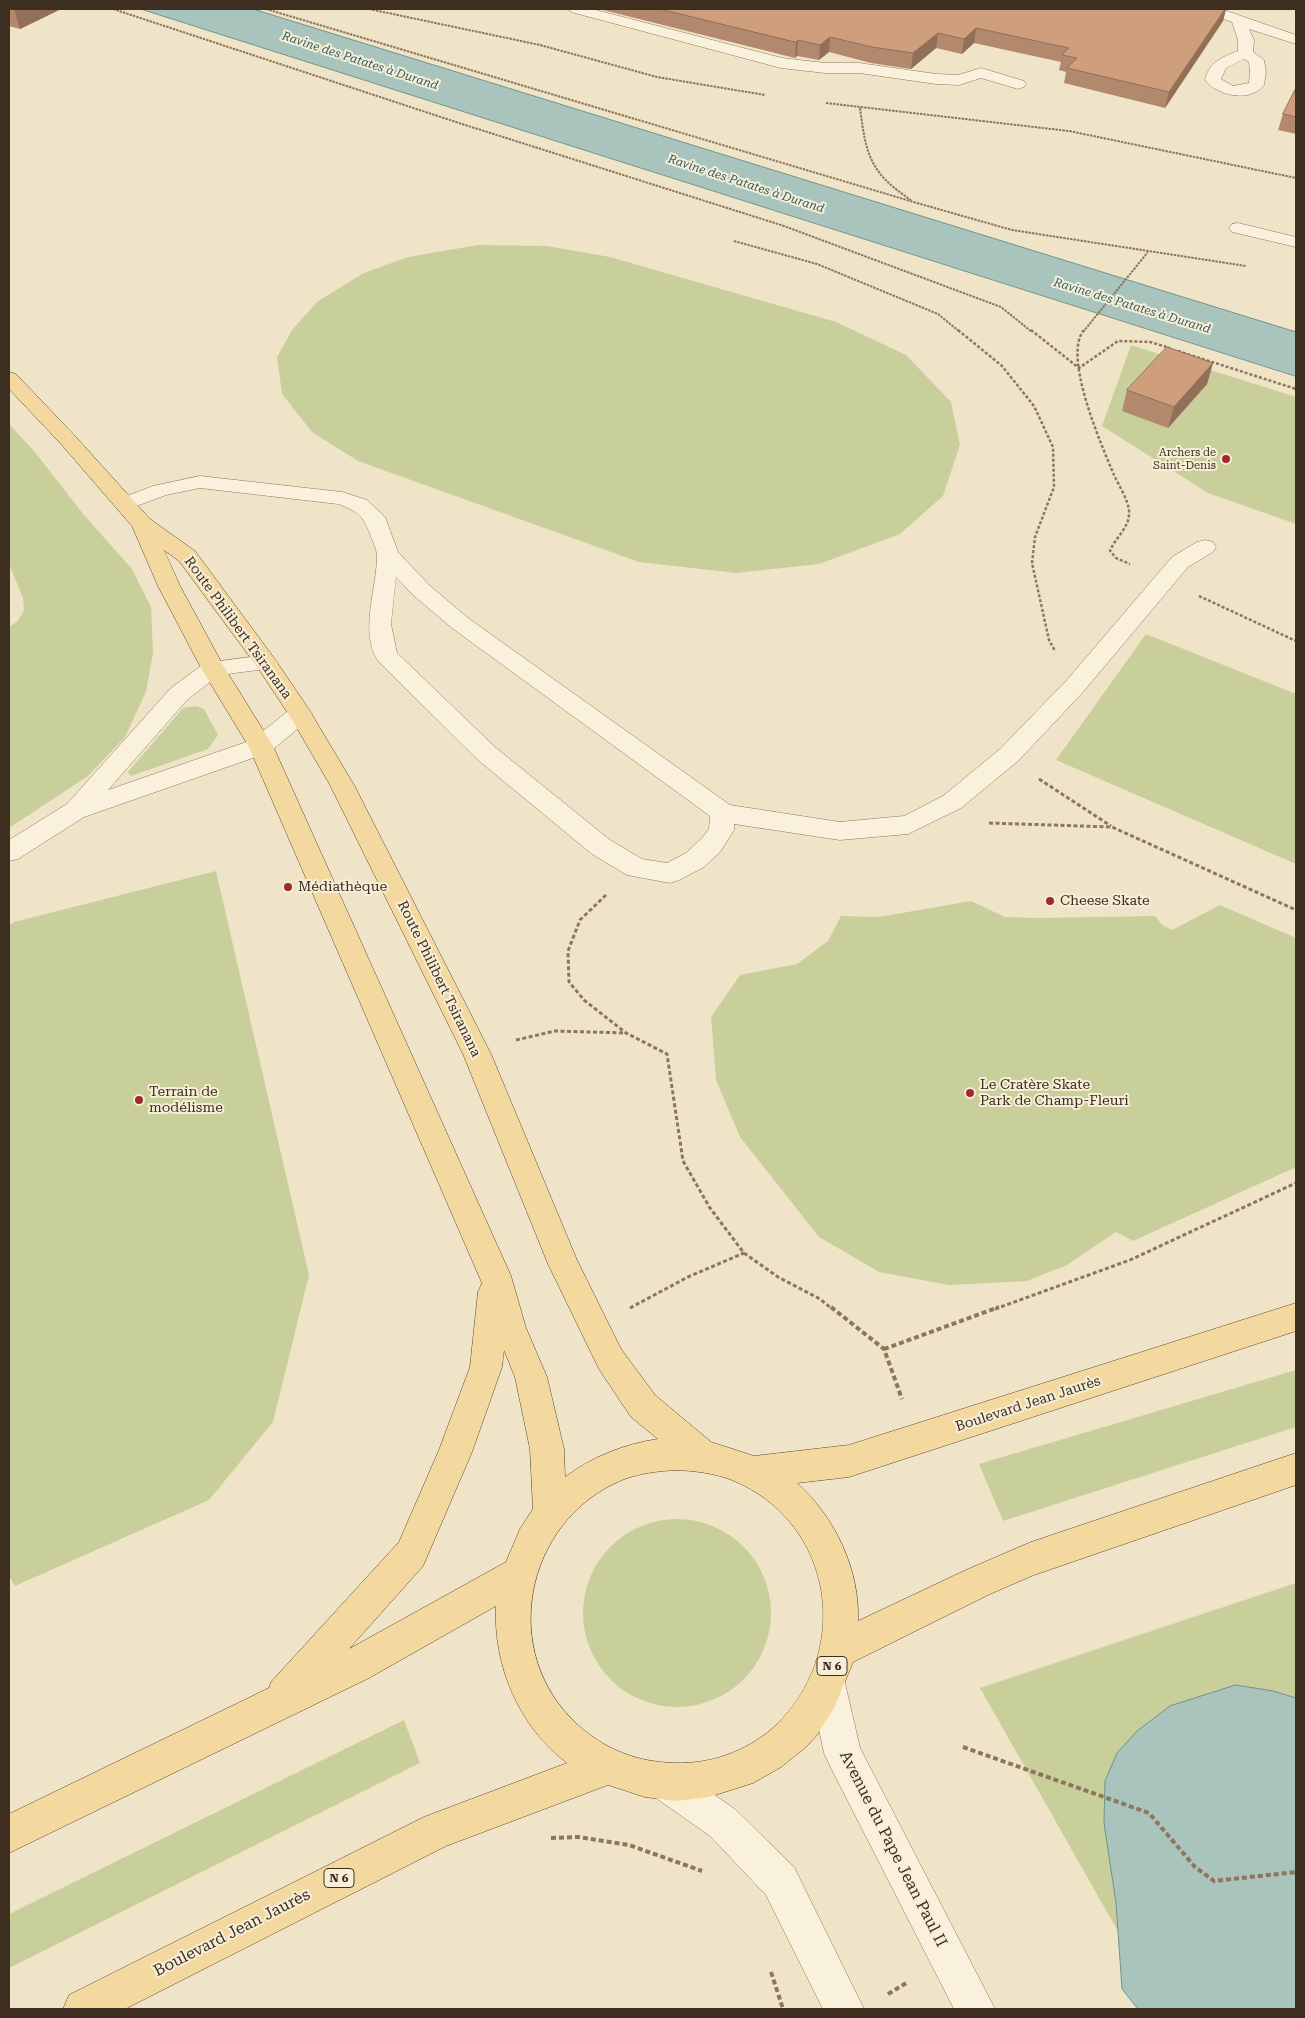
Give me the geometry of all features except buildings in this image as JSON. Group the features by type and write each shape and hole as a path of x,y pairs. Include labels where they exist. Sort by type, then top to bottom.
{"main road":[{"name":"Route Philibert Tsiranana","path":"9,378 68,440 142,524 169,586 213,668 261,746 496,1276 510,1328 533,1385 547,1449 550,1513"},
{"name":"Route Philibert Tsiranana","path":"142,524 187,556 266,663 300,714 342,785 478,1054 562,1264 610,1359 643,1406 700,1453"},
{"path":"274,1706 411,1554 454,1452 486,1367 496,1276"},
{"name":"Boulevard Jean Jaurès","path":"756,1472 848,1461 1296,1317"},
{"name":"N 6","path":"658,1452 700,1453 729,1460 756,1472 795,1504 824,1547 839,1597 832,1667 804,1720 774,1753 725,1778 669,1785 636,1780 605,1768 559,1733 527,1684 514,1628 520,1573 532,1541 550,1513 581,1482 618,1462 658,1452"},
{"name":"N 6","path":"832,1667 978,1582 1031,1559 1296,1469"},
{"path":"9,1834 356,1665 520,1573"},
{"name":"Boulevard Jean Jaurès","path":"83,2009 436,1830 605,1768"}],"street":[{"path":"576,9 781,63 825,68 858,68 936,79 959,80 982,74 1018,84"},
{"path":"1208,9 1238,19 1260,19 1296,40"},
{"path":"1238,19 1246,40 1246,54"},
{"path":"1238,228 1296,242"},
{"path":"126,504 160,490 200,482 342,498 360,506 374,517 388,554 421,590 460,623 723,813 840,830 908,825 952,802 1009,754 1075,686 1180,562 1205,547"},
{"path":"388,554 380,624 386,656 487,754 601,847 636,868 670,873 696,860 711,845 721,830 723,813"},
{"path":"75,811 179,694 213,668 266,663"},
{"path":"9,852 75,811 261,746 300,714"},
{"name":"Avenue du Pape Jean Paul II","path":"832,1667 843,1753 975,2009"},
{"path":"669,1785 724,1822 780,1881 844,2009"}],"path":[{"path":"113,9 793,230 1001,307 1080,368"},
{"path":"266,9 1012,230 1250,267"},
{"path":"860,108 865,142 873,167 883,180 917,203"},
{"path":"734,241 817,264 938,314 1002,366 1034,406 1053,447 1054,487 1035,537 1032,563 1049,640 1075,686"},
{"path":"1148,252 1080,335 1075,348 1091,419 1130,510 1129,522 1112,545 1110,551 1116,558 1296,641"},
{"path":"1080,368 1118,341 1150,342 1296,389"},
{"path":"1009,754 1035,777 1112,827 1296,910"},
{"path":"983,823 1112,827"},
{"path":"636,868 580,920 568,951 569,982 584,1000 626,1033 667,1054 683,1161 710,1208 744,1253 778,1277 820,1298 884,1349 903,1403"},
{"path":"478,1054 525,1037 555,1031 626,1033"},
{"path":"884,1349 1130,1260 1296,1182"},
{"path":"595,1328 688,1277 744,1253"},
{"path":"963,1747 1149,1813 1196,1868 1214,1881 1296,1872"},
{"path":"542,1838 578,1837 629,1845 709,1873"},
{"path":"769,1967 783,2009"}],"green space":[{"path":"478,245 547,246 610,257 836,322 906,355 951,402 960,445 943,496 900,534 819,564 736,573 639,562 358,461 312,432 282,394 277,357 292,330 318,301 364,273 408,257"},
{"name":"Archers de Saint-Denis","path":"1131,345 1296,397 1296,524 1208,493 1102,426"},
{"path":"9,424 34,451 84,515 132,569 151,607 153,653 146,692 125,737 88,776 9,828 9,627 18,621 24,610 23,598 9,564"},
{"path":"1146,634 1296,694 1296,864 1056,760"},
{"path":"196,706 204,709 218,735 208,749 131,776 128,772 183,708"},
{"name":"Terrain de modélisme","path":"216,871 309,1275 273,1422 209,1500 15,1586 9,1576 9,925 14,922"},
{"name":"Le Cratère Skate Park de Champ-Fleuri","path":"971,901 1005,917 1155,916 1162,925 1172,930 1220,905 1296,938 1296,1167 1133,1241 1116,1232 1067,1265 1027,1281 949,1285 879,1272 819,1237 740,1137 716,1080 711,1017 740,975 797,964 828,941 841,916 879,917"},
{"path":"1296,1370 1296,1427 1003,1521 979,1464"},
{"path":"677,1519 695,1521 713,1527 729,1535 743,1547 755,1561 763,1577 769,1595 771,1613 769,1631 763,1649 755,1665 743,1679 729,1691 713,1699 695,1705 677,1707 659,1705 641,1699 625,1691 611,1679 599,1665 591,1649 585,1631 583,1613 585,1595 591,1577 599,1561 611,1547 625,1535 641,1527 659,1521"},
{"path":"1296,1583 1296,2009 1162,2009 980,1688"},
{"path":"404,1720 420,1763 9,1968 9,1914"}],"water":[{"name":"Ravine des Patates à Durand","path":"141,9 253,9 1296,332 1296,376"},
{"path":"1236,1685 1273,1691 1296,1698 1296,2009 1138,2009 1122,1989 1116,1903 1104,1823 1105,1781 1117,1753 1137,1731 1170,1706"}],"place":[{"name":"Archers de Saint-Denis","path":"1226,459"},
{"name":"Médiathèque","path":"288,887"},
{"name":"Cheese Skate","path":"1050,901"},
{"name":"Le Cratère Skate Park de Champ-Fleuri","path":"970,1093"},
{"name":"Terrain de modélisme","path":"139,1100"}]}
